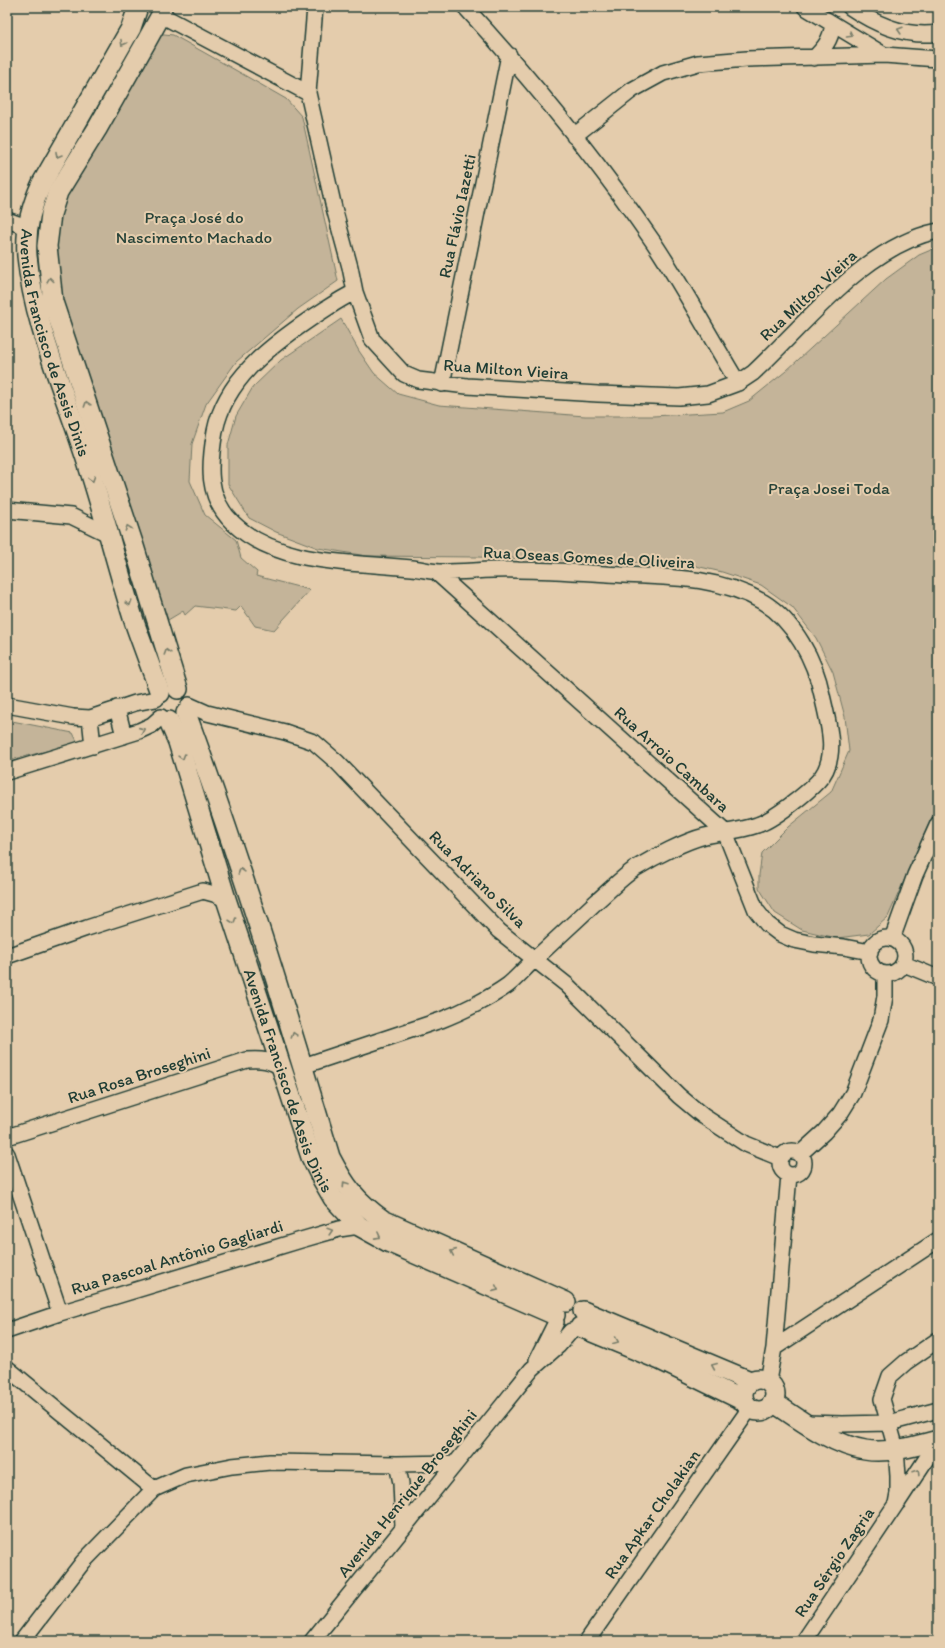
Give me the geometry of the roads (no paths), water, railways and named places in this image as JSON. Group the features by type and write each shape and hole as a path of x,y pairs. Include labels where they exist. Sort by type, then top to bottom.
{"main road":[{"name":"Avenida Francisco de Assis Dinis","path":"138,7 131,28 42,182 32,204 27,231 27,254 31,284 52,364 82,446 158,696"},
{"name":"Avenida Francisco de Assis Dinis","path":"161,11 97,130 58,192 51,214 47,246 53,302 133,543 178,689"},
{"path":"169,688 178,689 186,695 187,709 179,719 165,719 157,712 155,705 158,696 169,688"},
{"name":"Avenida Francisco de Assis Dinis","path":"187,709 303,1066 330,1157 352,1194 366,1208 383,1220 568,1318 759,1381"},
{"name":"Avenida Francisco de Assis Dinis","path":"165,719 178,742 226,899 283,1068 311,1157 333,1198 359,1226 392,1244 568,1318 660,1360 747,1404"},
{"path":"759,1381 774,1388 775,1393 773,1402 767,1408 758,1411 747,1404 742,1393 745,1386 759,1381"},
{"path":"773,1402 838,1442 866,1450 896,1449 938,1440"}],"street":[{"name":"Rua Milton Vieira","path":"315,7 308,92 334,208 350,266 355,292 372,339 396,367 404,374 418,380 442,384 583,393 679,397 708,394 738,383 752,373 862,267 898,245 938,231"},
{"path":"465,7 509,55 574,136 654,244 738,383"},
{"path":"805,7 884,55"},
{"path":"850,7 875,22 914,34 938,33"},
{"path":"161,11 308,92"},
{"path":"814,58 824,48 830,38 833,25"},
{"name":"Rua Flávio Iazetti","path":"442,384 509,55"},
{"path":"574,136 632,90 664,73 698,63 747,59 884,55 938,59"},
{"path":"7,220 21,225 27,231"},
{"name":"Rua Oseas Gomes de Oliveira","path":"303,1066 460,1013 507,986 636,868 700,838 757,825 768,820 796,800 820,780 829,761 831,750 830,732 821,688 813,666 798,636 781,617 765,603 745,594 719,585 685,578 516,570 437,572 415,568 338,563 309,558 266,546 231,522 220,507 212,486 209,467 216,423 232,391 245,372 260,356 288,334 343,297 355,292"},
{"path":"7,510 71,516 108,534"},
{"name":"Rua Arroio Cambara","path":"437,572 681,794 725,832 756,910 767,924 780,934 794,940 870,952"},
{"path":"7,705 73,717 90,718 117,708 158,696"},
{"path":"117,708 124,736"},
{"name":"Rua Adriano Silva","path":"187,709 285,732 314,742 337,762 499,931 567,986 679,1096 703,1116 746,1144 780,1158"},
{"path":"90,718 93,746"},
{"path":"7,772 140,731 165,719"},
{"path":"892,939 915,875 938,824"},
{"path":"7,956 87,928 203,891 226,899"},
{"path":"883,939 892,939 901,944 905,954 904,964 896,972 884,975 876,970 870,962 870,952 875,944 883,939"},
{"path":"904,964 938,978"},
{"path":"801,1153 824,1132 840,1114 853,1093 881,1020 885,996 884,975"},
{"name":"Rua Rosa Broseghini","path":"7,1137 247,1060 261,1059 272,1062 283,1068"},
{"path":"794,1150 801,1153 805,1161 803,1169 797,1174 789,1175 783,1171 780,1165 780,1158 786,1152 794,1150"},
{"path":"7,1154 60,1312"},
{"path":"759,1381 774,1348 789,1175"},
{"name":"Rua Pascoal Antônio Gagliardi","path":"7,1331 60,1312 301,1240 339,1229 359,1226"},
{"path":"774,1348 938,1240"},
{"name":"Avenida Henrique Broseghini","path":"312,1641 532,1369 568,1318"},
{"name":"Rua Sérgio Zagria","path":"896,1504 898,1493 898,1476 896,1449 882,1398 890,1376 906,1362 938,1340"},
{"path":"7,1368 154,1489"},
{"name":"Rua Apkar Cholakian","path":"587,1641 747,1404"},
{"path":"806,1422 889,1424 938,1410"},
{"name":"Rua Sérgio Zagria","path":"804,1641 938,1440"},
{"path":"22,1641 83,1562 154,1489 186,1475 232,1466 270,1462 397,1464 455,1463"},
{"path":"397,1464 401,1483 403,1528"}],"park label":[{"name":"Praça José do Nascimento Machado","path":"194,227"},
{"name":"Praça Josei Toda","path":"829,488"}]}
